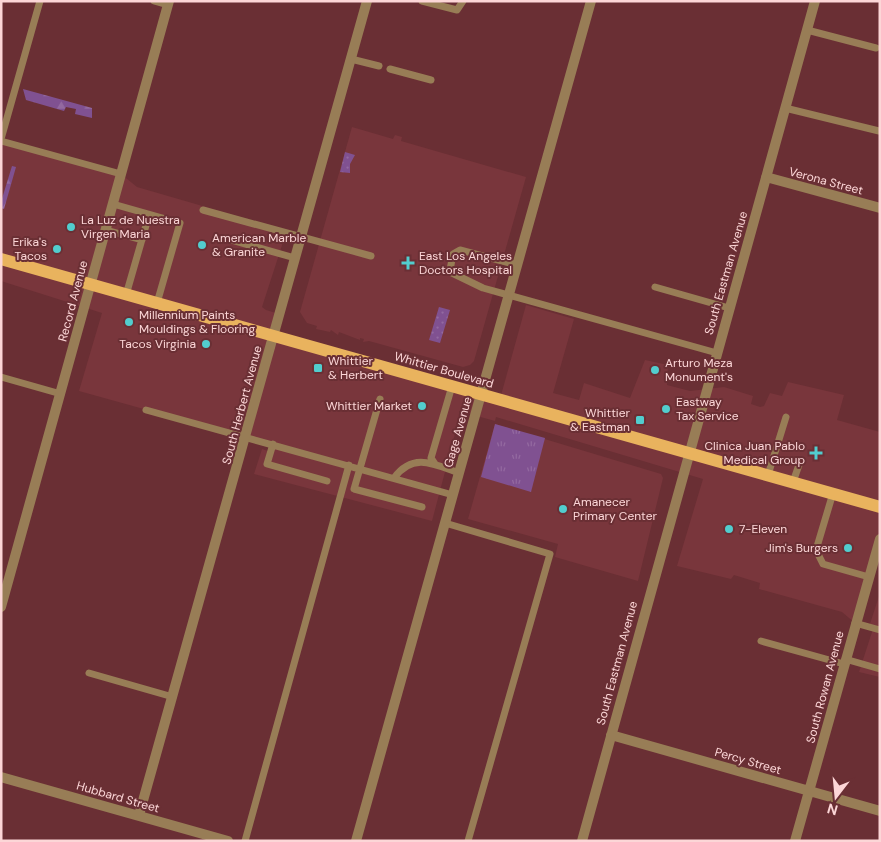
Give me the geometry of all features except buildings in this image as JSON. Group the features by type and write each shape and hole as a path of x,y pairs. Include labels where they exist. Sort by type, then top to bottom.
{"main road":[{"name":"Whittier Boulevard","path":"1,259 880,506"}],"street":[{"name":"South Herbert Avenue","path":"139,816 367,1"},
{"name":"Gage Avenue","path":"356,841 591,1"},
{"name":"South Eastman Avenue","path":"582,841 814,1"},
{"name":"Record Avenue","path":"1,607 169,3"},
{"name":"Verona Street","path":"766,177 880,208"},
{"name":"South Rowan Avenue","path":"795,841 880,539"},
{"name":"Percy Street","path":"611,735 880,811"},
{"name":"Hubbard Street","path":"1,776 228,841"}],"lane":[{"path":"40,1 1,140 56,153 121,174"},
{"path":"154,1 169,3"},
{"path":"422,1 458,10 463,1"},
{"path":"807,30 876,48"},
{"path":"351,59 379,66"},
{"path":"390,69 430,80"},
{"path":"785,108 879,131"},
{"path":"113,204 180,223 157,304"},
{"path":"202,210 371,256"},
{"path":"126,295 149,215"},
{"path":"106,230 142,240"},
{"path":"224,238 295,258"},
{"path":"517,265 457,251 453,254 450,272 483,288 717,353"},
{"path":"655,287 729,308"},
{"path":"1,377 61,394"},
{"path":"435,464 432,458 452,386"},
{"path":"380,399 354,489 422,508"},
{"path":"146,410 453,495"},
{"path":"768,475 786,417"},
{"path":"273,444 267,464 327,481"},
{"path":"394,478 400,470 413,462 435,464 459,474"},
{"path":"793,482 800,462"},
{"path":"245,841 349,465"},
{"path":"832,494 816,550 823,564 869,578"},
{"path":"445,523 550,554 468,841"},
{"path":"855,623 880,630"},
{"path":"761,641 880,669"},
{"path":"90,673 173,696"}],"shaded area":[{"name":"East Los Angeles Doctors Hospital","path":"352,127 393,139 395,135 402,137 401,141 526,177 474,361 470,365 463,367 369,341 363,342 364,339 360,338 360,340 339,332 338,335 331,330 330,332 316,329 317,326 307,323 300,312"},
{"path":"1,141 121,174 137,187 199,205 285,236 262,307 279,314 273,336 500,399 526,305 574,319 553,393 579,400 584,383 630,398 645,360 668,365 667,385 690,391 724,387 753,396 751,404 760,407 764,406 770,393 782,396 788,382 844,395 837,420 880,432 880,540 855,623 842,612 759,589 760,583 734,575 731,579 677,566 703,479 496,417 495,421 459,411 460,415 432,521 254,474 262,449 271,452 273,445 79,391 102,313 1,281"},
{"name":"Amanecer Primary Center","path":"495,424 661,474 663,478 638,581 555,557 558,544 468,519"},
{"path":"880,593 880,677 859,672 873,629 869,627"}],"green space":[{"path":"23,89 92,108 92,118 75,114 76,109 66,107 64,111 26,100"},
{"path":"345,152 355,155 350,164 350,173 340,172"},
{"path":"12,166 16,167 4,209 1,208 1,202"},
{"path":"439,307 450,310 440,343 429,340"},
{"path":"495,424 545,438 531,492 481,477"}],"place":[{"name":"La Luz de Nuestra Virgen Maria","path":"71,227"},
{"name":"American Marble & Granite","path":"202,245"},
{"name":"Erika's Tacos","path":"57,249"},
{"name":"East Los Angeles Doctors Hospital","path":"408,263"},
{"name":"Millennium Paints Mouldings & Flooring","path":"129,322"},
{"name":"Tacos Virginia","path":"206,344"},
{"name":"Whittier & Herbert","path":"318,368"},
{"name":"Arturo Meza Monument's","path":"655,370"},
{"name":"Whittier Market","path":"422,406"},
{"name":"Eastway Tax Service","path":"666,409"},
{"name":"Whittier & Eastman","path":"640,420"},
{"name":"Clinica Juan Pablo Medical Group","path":"816,453"},
{"name":"Amanecer Primary Center","path":"563,509"},
{"name":"7-Eleven","path":"729,529"},
{"name":"Jim's Burgers","path":"848,548"}]}
